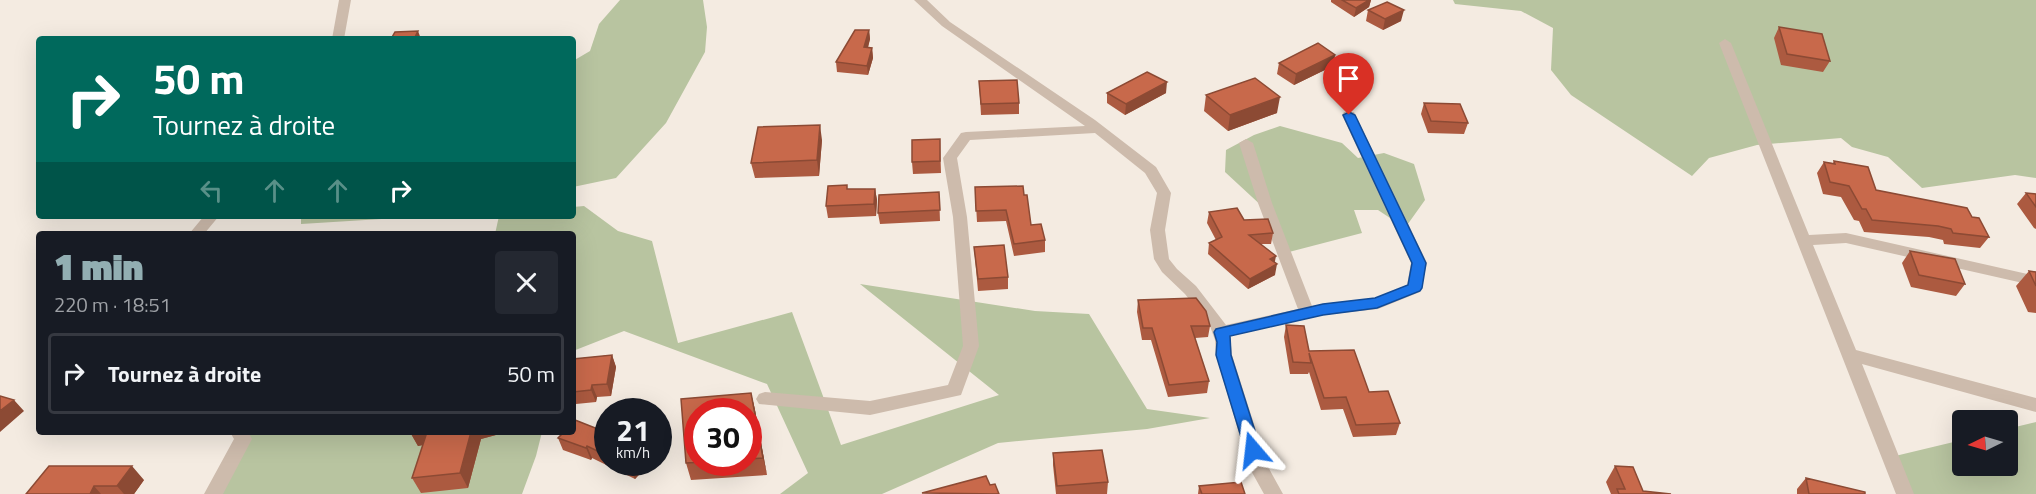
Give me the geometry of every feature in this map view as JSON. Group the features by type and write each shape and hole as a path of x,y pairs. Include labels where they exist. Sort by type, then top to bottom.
{"street":[{"path":"339,36 345,0"},
{"path":"920,0 946,24 1098,129 1151,170 1164,194 1157,224 1160,254 1173,276 1191,289 1222,332 1225,342 1224,355 1258,466 1274,494"},
{"path":"1725,43 1905,494"},
{"path":"1222,332 1307,313 1377,303 1414,288 1419,263 1349,115"},
{"path":"765,399 870,408 955,390 970,346 960,217 950,158 966,136 1098,129"},
{"path":"1246,143 1265,203 1307,313"},
{"path":"198,231 209,219"},
{"path":"1804,240 1846,238 2036,282"},
{"path":"1851,355 2036,405"},
{"path":"213,494 243,439 241,435"}],"green space":[{"path":"620,0 703,0 707,27 705,52 666,123 616,178 576,186 576,59 590,51 599,24"},
{"path":"1453,0 2036,0 2036,178 2015,175 1922,188 1888,157 1852,147 1841,138 1757,145 1709,158 1692,176 1571,95 1551,70 1553,28 1521,11 1455,4"},
{"path":"1280,126 1342,143 1358,158 1384,153 1414,164 1425,200 1405,228 1378,210 1354,210 1362,233 1289,252 1265,209 1225,172 1226,150 1254,135"},
{"path":"584,206 618,231 652,241 678,343 792,312 841,445 999,395 860,284 1035,311 1089,314 1147,409 1210,418 1147,429 998,443 882,494 780,494 808,473 767,384 624,331 576,350 576,231 496,231 498,219 576,219 576,207"},
{"path":"301,219 382,219 301,224"},
{"path":"2036,422 2036,494 1902,494 1891,457 1952,442 1952,476 2018,476 2018,426"},
{"path":"238,435 541,435 522,494 213,494"}],"building":[{"path":"1342,0 1369,0 1356,8"},
{"path":"1387,2 1404,10 1385,19 1368,10"},
{"path":"1779,27 1822,34 1830,61 1787,54"},
{"path":"855,30 869,30 864,47 872,48 867,66 836,62"},
{"path":"418,31 416,36 393,36 395,32"},
{"path":"1318,43 1335,55 1296,74 1279,63"},
{"path":"1147,72 1167,82 1126,104 1107,93"},
{"path":"1255,78 1280,97 1230,115 1206,95"},
{"path":"1017,80 1019,103 981,104 979,81"},
{"path":"1424,103 1460,104 1468,123 1431,121"},
{"path":"820,125 817,160 751,163 758,127"},
{"path":"940,139 940,161 912,162 912,140"},
{"path":"1834,161 1868,167 1876,190 1967,208 1972,217 1979,218 1989,237 1953,233 1951,229 1938,226 1872,220 1866,209 1862,209 1849,186 1830,182 1824,162 1835,164"},
{"path":"847,185 847,189 875,189 874,204 826,206 828,186"},
{"path":"1023,186 1024,195 1027,195 1031,225 1041,224 1045,240 1014,244 1006,210 976,211 975,187"},
{"path":"939,192 940,210 878,213 879,195"},
{"path":"2026,193 2036,194 2036,207"},
{"path":"1237,208 1244,220 1268,219 1273,233 1249,235 1276,256 1270,259 1277,264 1250,279 1209,243 1222,237 1209,212"},
{"path":"1004,245 1008,277 978,279 974,247"},
{"path":"1910,251 1955,259 1965,284 1919,275"},
{"path":"2029,271 2036,272 2036,286"},
{"path":"1196,298 1206,311 1210,326 1191,326 1209,381 1169,385 1152,328 1143,328 1138,300"},
{"path":"1286,325 1304,326 1309,351 1354,350 1369,392 1388,391 1400,423 1356,425 1346,397 1324,398 1309,353 1311,363 1293,362"},
{"path":"612,355 607,384 592,385 591,390 576,392 576,359"},
{"path":"751,393 752,398 693,398"},
{"path":"0,396 14,400 0,411"},
{"path":"681,399 684,399 684,437"},
{"path":"576,420 594,427 594,449 587,446 586,448 558,438 561,435 576,435"},
{"path":"426,435 470,435 460,473 412,478"},
{"path":"1102,450 1108,482 1057,486 1053,453"},
{"path":"49,466 132,466 117,486 94,486 90,494 26,494"},
{"path":"1615,466 1633,467 1643,491 1671,494 1619,494 1617,489 1625,489"},
{"path":"986,476 990,485 995,484 999,494 922,493"},
{"path":"1806,478 1865,492 1865,494 1809,494"},
{"path":"1241,482 1245,494 1202,494 1199,486"}],"route":[{"path":"1253,450 1224,355 1225,342 1222,332 1323,309 1377,303 1414,288 1419,263 1349,115"}]}
